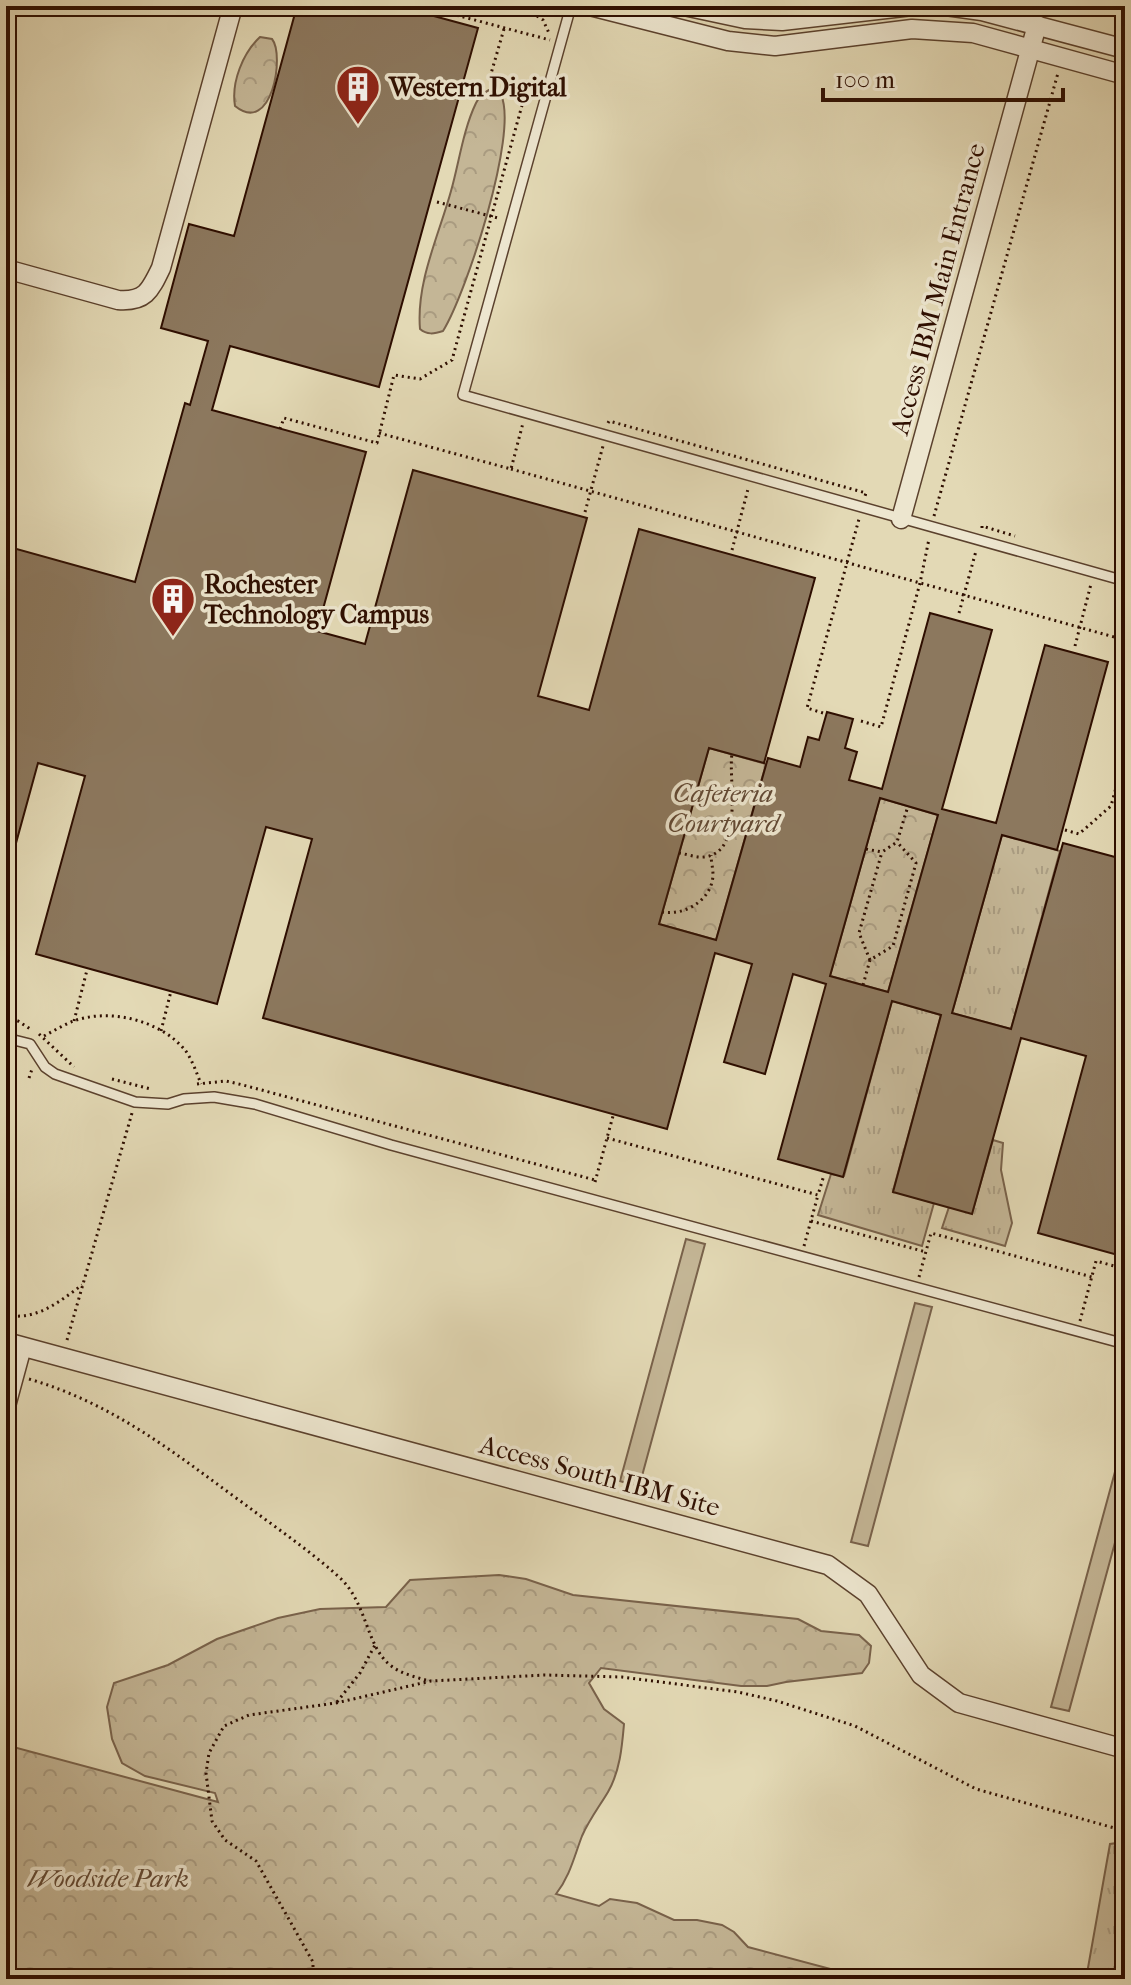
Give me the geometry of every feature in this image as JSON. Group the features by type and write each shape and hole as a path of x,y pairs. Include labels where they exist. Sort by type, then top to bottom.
{"street":[{"path":"6,269 118,300 135,301 145,294 161,268 233,6"},
{"path":"590,6 728,41 775,46 912,29 973,33 1125,75"},
{"path":"684,6 745,19 782,21 912,6"},
{"path":"946,6 982,11 1125,49"},
{"name":"Access IBM Main Entrance","path":"901,519 1037,25"},
{"path":"6,1406 14,1344"},
{"name":"Access South IBM Site","path":"14,1344 828,1565 868,1594 921,1675 959,1703 1125,1749"}],"lane":[{"path":"571,6 556,42 546,93 463,395 1125,581"},
{"path":"6,1038 30,1044 45,1067 55,1074 135,1102 168,1104 184,1099 220,1098 255,1104 397,1147 1125,1344"}],"path":[{"path":"422,6 556,42"},
{"path":"522,6 543,20 556,42"},
{"path":"504,29 490,77 566,99"},
{"path":"861,721 881,727 920,583 931,528 1062,57"},
{"path":"280,429 284,418 377,443 394,375 420,379 452,360 527,87"},
{"path":"437,202 511,222"},
{"path":"511,469 526,413"},
{"path":"585,512 609,421 866,493 807,708 823,713"},
{"path":"379,433 1125,640"},
{"path":"732,550 752,476"},
{"path":"1075,646 1094,573"},
{"path":"959,613 964,595"},
{"path":"679,853 702,857 711,855 725,841 730,829 734,797 730,768 732,754"},
{"path":"1065,830 1079,834 1111,806 1125,755"},
{"path":"863,985 870,960 859,933 882,852 897,842 908,806"},
{"path":"870,960 893,946 916,863 897,842"},
{"path":"866,849 882,852"},
{"path":"662,912 683,912 700,902 713,878 711,855"},
{"path":"87,970 74,1021 105,1015 138,1020 161,1031 186,1051 201,1083 204,1100"},
{"path":"161,1031 171,991"},
{"path":"6,1017 42,1037 81,1071"},
{"path":"63,1357 141,1087 111,1079"},
{"path":"201,1083 226,1081 243,1085 595,1180"},
{"path":"590,1199 613,1116"},
{"path":"607,1138 818,1195"},
{"path":"801,1256 824,1175"},
{"path":"811,1221 926,1252 931,1233 1092,1277"},
{"path":"1077,1331 1096,1261 1125,1269"},
{"path":"6,1315 21,1318 34,1316 82,1285"},
{"path":"53,1386 146,1432 342,1579 361,1605 375,1645 389,1665 410,1676 431,1681"},
{"path":"336,1703 360,1673 375,1645"},
{"path":"313,1979 313,1962 256,1861 225,1840 212,1821 206,1773 209,1753 224,1726 249,1715 336,1703 431,1681 545,1675 622,1677 738,1692 790,1704 855,1726 976,1789 1125,1831"}],"green space":[{"path":"260,37 272,39 276,48 276,75 266,102 258,110 248,112 235,106 235,87 244,60"},
{"path":"489,90 501,95 505,115 497,177 476,250 453,312 443,331 428,333 420,329 425,276 468,124 477,101"},
{"name":"Cafeteria Courtyard","path":"709,748 766,764 716,940 659,924"},
{"path":"880,798 938,815 888,992 830,976"},
{"path":"1002,835 1060,851 1011,1029 952,1013"},
{"path":"892,1001 941,1015 893,1191 934,1203 922,1246 818,1215 831,1174 844,1176"},
{"path":"993,1140 1003,1143 1001,1170 1012,1223 1005,1246 942,1228 949,1207 972,1213"},
{"path":"686,1239 705,1244 639,1487 620,1481"},
{"path":"915,1303 932,1307 868,1546 851,1542"},
{"path":"1125,1435 1125,1506 1069,1711 1051,1707"},
{"name":"Woodside Park","path":"499,1575 526,1579 573,1595 798,1619 821,1631 859,1635 871,1646 869,1663 862,1673 767,1686 741,1686 601,1668 589,1683 604,1709 624,1724 620,1759 612,1784 585,1830 556,1894 599,1906 610,1899 637,1903 674,1920 722,1925 734,1932 748,1947 868,1979 6,1979 6,1745 218,1802 215,1793 145,1776 122,1763 112,1739 107,1707 114,1683 168,1665 217,1639 278,1618 320,1609 386,1607 410,1580"},
{"path":"1125,1842 1125,1979 1086,1979 1110,1844"}],"building":[{"name":"Rochester Technology Campus","path":"297,6 397,6 478,28 379,387 230,346 212,410 366,452 317,631 365,644 413,470 587,518 538,696 589,710 639,529 815,578 764,763 709,748 659,924 716,940 768,758 800,767 808,737 819,740 827,712 853,719 845,748 857,752 849,780 882,789 930,613 992,630 942,809 996,823 1045,645 1108,662 1057,850 1002,835 952,1013 1011,1029 1063,843 1115,857 1121,834 1125,834 1125,1257 1038,1233 1086,1056 1021,1038 972,1214 893,1192 941,1015 892,1001 843,1177 778,1159 826,984 793,974 765,1074 724,1062 752,964 715,953 667,1129 263,1018 312,839 266,827 217,1004 36,954 85,776 38,763 10,865 6,864 6,546 135,582 185,403 190,405 208,341 161,328 189,224 234,236","holes":["880,798 938,815 888,992 830,976"]}],"place":[{"name":"Western Digital","path":"358,126"},
{"name":"Rochester Technology Campus","path":"173,638"}]}
